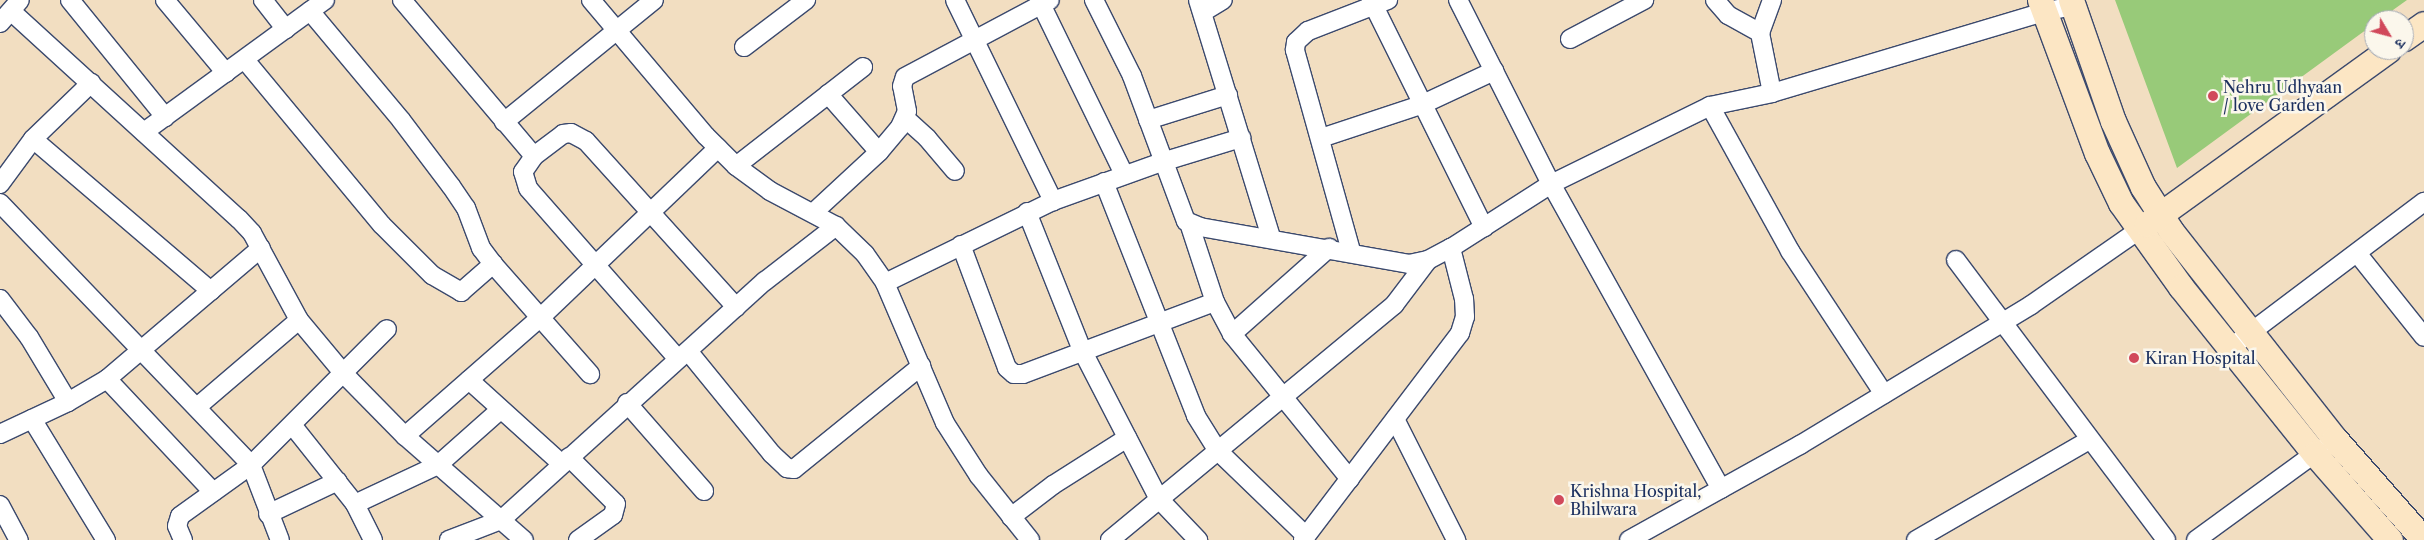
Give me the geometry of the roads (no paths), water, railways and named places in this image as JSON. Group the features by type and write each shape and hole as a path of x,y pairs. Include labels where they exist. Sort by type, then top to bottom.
{"street":[{"path":"70,0 165,117"},
{"path":"166,0 226,74"},
{"path":"263,0 286,29"},
{"path":"144,132 325,0"},
{"path":"402,0 534,156"},
{"path":"591,0 718,148 736,166 770,191 836,226 865,254 885,283 941,416 958,445 1030,540"},
{"path":"504,122 654,0"},
{"path":"744,47 806,0"},
{"path":"955,0 1053,201"},
{"path":"1094,0 1132,76 1180,212 1189,223 1215,302 1232,334 1281,398 1350,479"},
{"path":"1223,0 1200,6 1271,238"},
{"path":"1458,0 1551,184 1721,489"},
{"path":"1570,38 1644,0"},
{"path":"1716,0 1728,15 1760,33"},
{"path":"1772,0 1760,33 1772,93"},
{"path":"813,213 878,152 905,118 907,111 902,86 905,77 1043,1 1124,174"},
{"path":"1351,251 1296,50 1296,42 1308,31 1378,2 1421,105 1484,228"},
{"path":"1189,223 1351,251 1388,262 1428,260 1452,248 1551,184 1710,106 1772,93 2042,6 2072,3 2113,121 2143,187 2161,215 2334,438 2424,540"},
{"path":"2042,6 2097,153 2139,230 2315,454 2390,540"},
{"path":"11,12 240,219 260,248 299,320 344,374 405,436 524,540"},
{"path":"310,12 401,120 460,199 478,242 493,264 590,374"},
{"path":"245,60 382,225 432,275 461,292 493,264"},
{"path":"1629,540 1721,489 2001,324 2161,215 2374,60"},
{"path":"736,166 863,67"},
{"path":"1321,138 1421,105 1494,71"},
{"path":"3,171 33,139 91,84"},
{"path":"828,94 878,152"},
{"path":"1148,120 1228,94"},
{"path":"1710,106 1790,251 1884,394"},
{"path":"905,118 927,138 955,171"},
{"path":"736,307 650,211 578,136 563,134 534,156 523,172 528,188 593,264 683,355 772,454 787,468 794,469 921,366"},
{"path":"885,283 1027,212 1053,201 1124,174 1241,138"},
{"path":"33,139 211,291"},
{"path":"405,436 540,318 593,264 718,148"},
{"path":"1104,182 1157,322 1196,416 1217,450 1305,538 1460,333 1465,317 1464,299 1452,248"},
{"path":"2230,348 2424,202"},
{"path":"0,203 251,465 268,514 280,540"},
{"path":"1027,212 1082,350 1127,438 1159,499 1198,540"},
{"path":"449,540 501,520 627,403 736,307 836,226"},
{"path":"961,245 1010,372 1023,374 1082,350 1215,302"},
{"path":"0,434 68,402 107,379 260,248"},
{"path":"1232,334 1329,248"},
{"path":"2357,253 2424,338"},
{"path":"1110,540 1394,305 1428,260"},
{"path":"1956,260 2001,324 2166,540"},
{"path":"0,299 29,337 68,402"},
{"path":"197,407 299,320"},
{"path":"183,540 177,526 178,519 251,465 293,426 387,329"},
{"path":"107,379 213,492"},
{"path":"469,380 501,410 566,460 616,504 613,515 578,540"},
{"path":"627,403 704,491"},
{"path":"355,504 438,465 501,410"},
{"path":"32,418 106,540"},
{"path":"1396,419 1456,540"},
{"path":"293,426 355,504 373,540"},
{"path":"1011,517 1052,484 1127,438"},
{"path":"2196,540 2315,454 2334,438"},
{"path":"1916,540 2089,440"},
{"path":"268,514 338,481"},
{"path":"0,505 19,540"}],"place":[{"name":"Nehru Udhyaan / love Garden","path":"2213,96"},
{"name":"Kiran Hospital","path":"2134,358"},
{"name":"Krishna Hospital, Bhilwara","path":"1559,500"}]}
